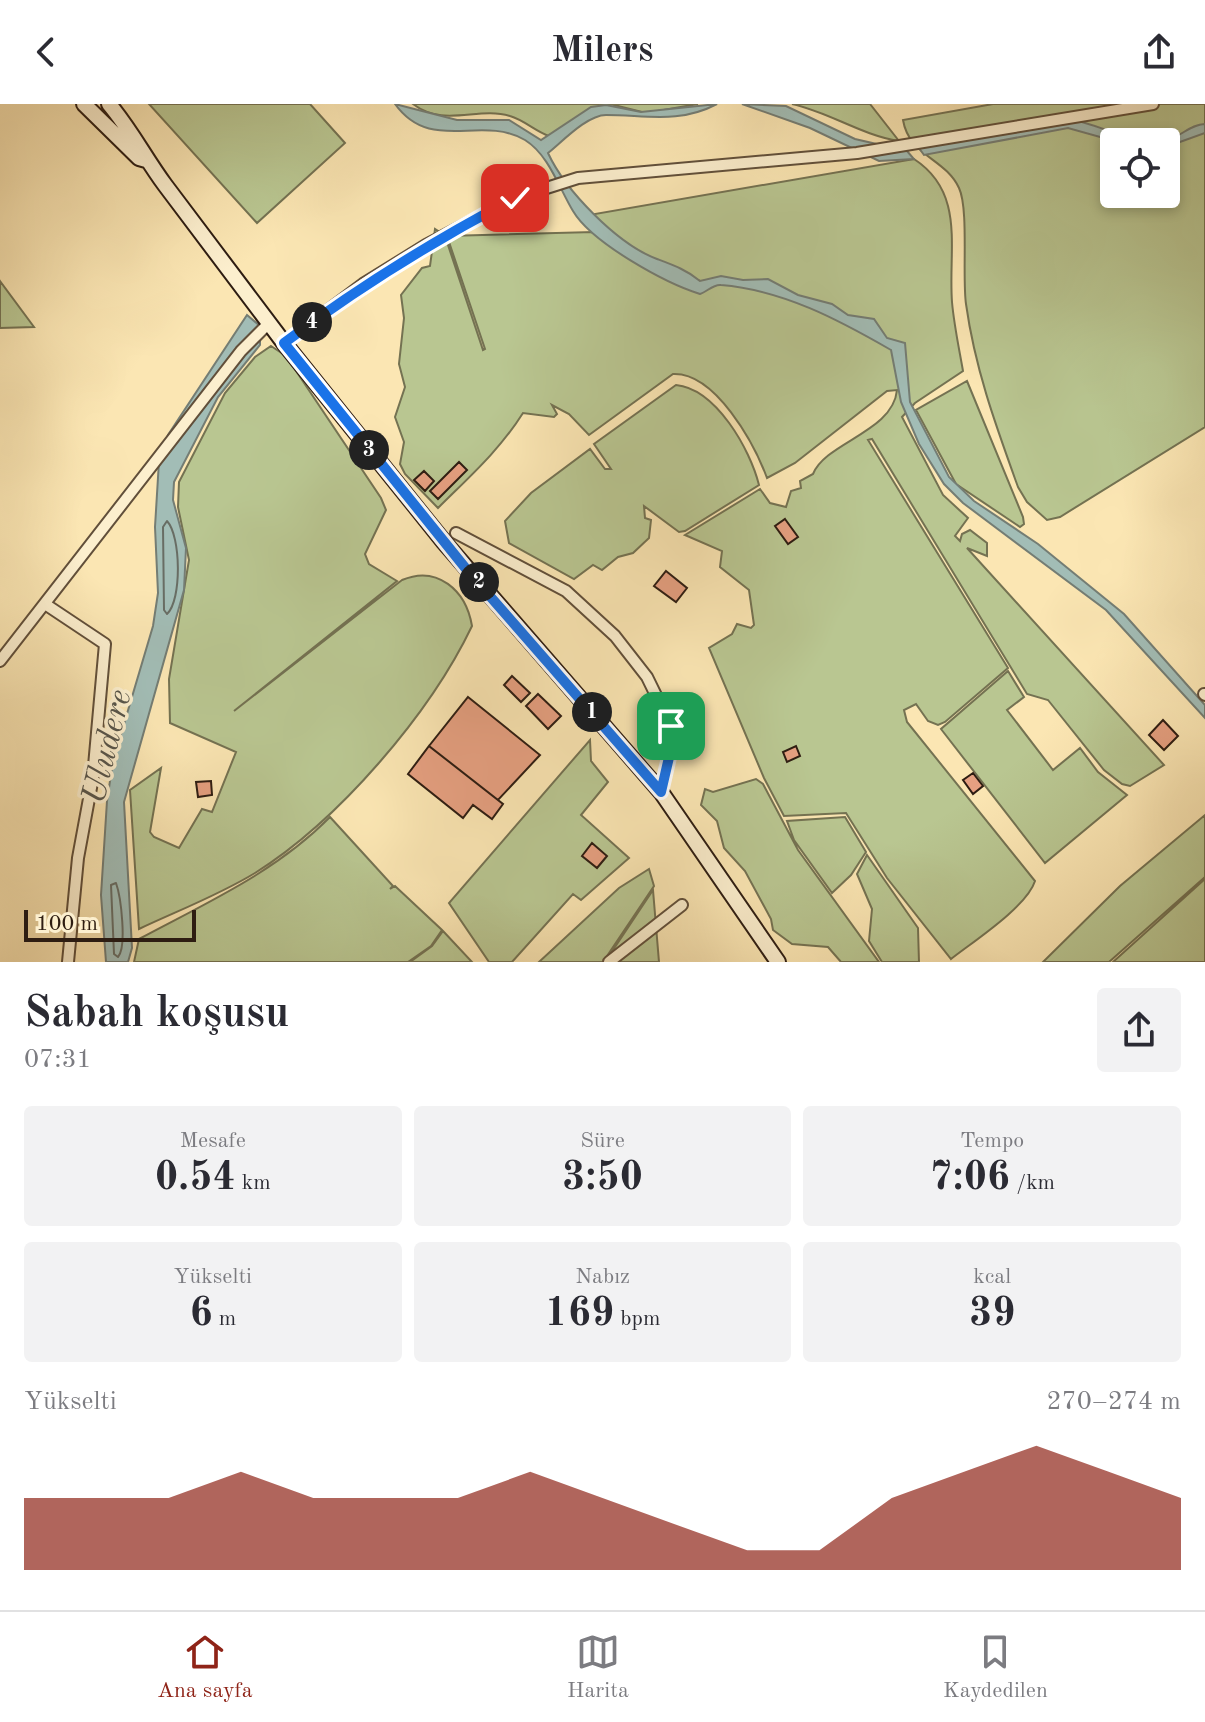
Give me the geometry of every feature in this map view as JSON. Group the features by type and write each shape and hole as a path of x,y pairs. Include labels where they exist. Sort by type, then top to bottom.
{"street":[{"path":"84,104 139,158 146,160"},
{"path":"109,104 133,133 146,160 284,343 467,570 661,792 778,962"},
{"path":"284,343 363,284 426,245 515,198 578,178 857,153 1153,104"},
{"path":"0,661 241,351 269,323"},
{"path":"456,533 566,591 615,636 647,677 671,726 673,740 661,792"},
{"path":"45,604 105,644 93,777 78,858 68,959"},
{"path":"609,962 682,905"}],"green space":[{"path":"149,104 310,104 345,143 257,223"},
{"path":"413,104 610,104 601,106 549,136 510,116 486,113 437,115"},
{"path":"610,104 698,104 646,113"},
{"path":"792,104 870,104 899,141 871,134"},
{"path":"993,104 1205,104 1205,427 1060,517 1047,520 1027,502 1018,487 1002,442 975,351 966,304 964,211 959,188 945,170 912,142 903,120"},
{"path":"914,159 930,173 948,205 952,242 952,302 963,371 915,403 902,417 943,495 968,518 955,536 960,541 962,534 970,530 987,543 987,556 967,548 1164,765 1130,786 1122,784 1104,770 1048,700 1027,694 872,439 868,440 1008,668 938,725 928,721 916,704 904,710 907,722 1035,881 1010,913 951,959 887,878 846,813 784,816 764,778 709,648 732,634 737,624 751,628 754,625 749,590 720,567 722,551 685,535 760,489 770,503 786,507 791,491 801,488 800,481 813,474 831,453 884,416 893,404 897,390 887,391 795,463 767,478 753,447 731,412 704,384 689,376 673,374 589,435 569,414 552,405 557,414 554,417 523,413 493,452 438,508 405,474 400,464 404,442 395,417 405,387 399,364 404,318 401,295 422,268 430,266 435,229 444,235 448,245 483,350 447,236 594,232 701,290 711,285 654,264 589,215"},
{"path":"0,281 34,327 0,328"},
{"path":"271,346 286,356 381,498 386,510 365,554 369,564 397,581 234,711 402,580 427,576 448,584 463,602 472,626 454,660 407,729 379,763 318,825 255,873 139,929 130,790 161,768 150,832 154,837 179,848 202,809 212,812 236,752 170,723 169,679 189,560 178,507 179,482 225,393 255,357"},
{"path":"967,381 1023,517 1024,524 1020,527 956,484 916,410"},
{"path":"676,385 705,397 729,423 748,455 759,485 685,531 679,532 644,506 645,518 651,520 649,538 633,553 618,557 602,570 593,565 574,579 509,543 505,521 531,493 590,449 605,469 611,469 594,444"},
{"path":"1008,671 1024,697 1007,710 1053,770 1080,748 1098,772 1127,795 1045,863 941,729"},
{"path":"590,740 591,761 608,782 581,815 629,858 581,900 573,894 512,962 489,962 449,903"},
{"path":"756,779 763,784 798,850 879,962 841,962 828,947 792,944 773,930 771,919 745,871 724,848 717,821 701,805 705,789 713,792"},
{"path":"1205,815 1205,877 1109,962 1043,962 1120,886"},
{"path":"330,817 393,886 390,889 395,886 442,930 431,946 408,962 134,962 139,939 264,870 309,837"},
{"path":"845,817 866,852 851,875 832,893 794,840 787,821"},
{"path":"867,855 918,928 919,962 882,962 869,941 872,909 857,874"},
{"path":"649,869 654,886 603,962 539,962 619,888"},
{"path":"1205,879 1205,962 1113,962"},
{"path":"653,890 659,962 605,962"},
{"path":"443,931 472,962 410,962 432,946"}],"water":[{"path":"395,104 457,120 509,120 541,140 591,107 606,105 641,112 717,104 676,116 599,116 583,124 548,153 579,199 609,229 642,252 680,268 700,281 721,276 743,280 768,279 798,295 832,304 848,315 874,319 887,338 905,343 910,402 949,477 974,501 1038,544 1124,614 1205,705 1205,718 1106,610 963,503 944,484 919,444 901,402 891,350 810,308 766,293 718,285 700,294 668,281 612,248 582,223 541,154 525,140 491,130 440,131 424,127 409,119"},
{"path":"742,104 786,106 855,139 907,151 914,159 879,161 810,128"},
{"path":"1074,120 1100,128 1100,137 1068,128 924,155 919,148"},
{"path":"1205,124 1205,133 1180,142 1180,134 1191,128"},
{"path":"247,315 260,326 260,345 218,397 174,482 173,500 186,548 184,590 124,802 132,948 128,962 106,962 101,895 107,801 113,761 153,626 158,593 155,527 159,461 168,435"}],"building":[{"path":"459,462 467,470 438,499 430,491"},
{"path":"424,471 434,481 425,491 414,480"},
{"path":"785,519 798,537 788,544 775,526"},
{"path":"666,571 687,588 676,602 654,586"},
{"path":"512,676 530,693 521,702 504,685"},
{"path":"538,694 561,716 548,729 526,706"},
{"path":"468,697 540,755 498,800 429,746"},
{"path":"1163,720 1178,736 1164,750 1149,735"},
{"path":"429,746 503,804 492,819 473,805 463,818 408,774"},
{"path":"796,746 800,756 787,762 783,752"},
{"path":"973,773 983,786 973,794 963,780"},
{"path":"211,781 212,795 198,797 196,782"},
{"path":"592,843 607,856 597,868 582,856"}],"route":[{"path":"515,198 426,245 363,284 284,343 467,570 661,792 673,740 671,726"}],"water label":[{"name":"Uludere","path":"108,747"}]}
